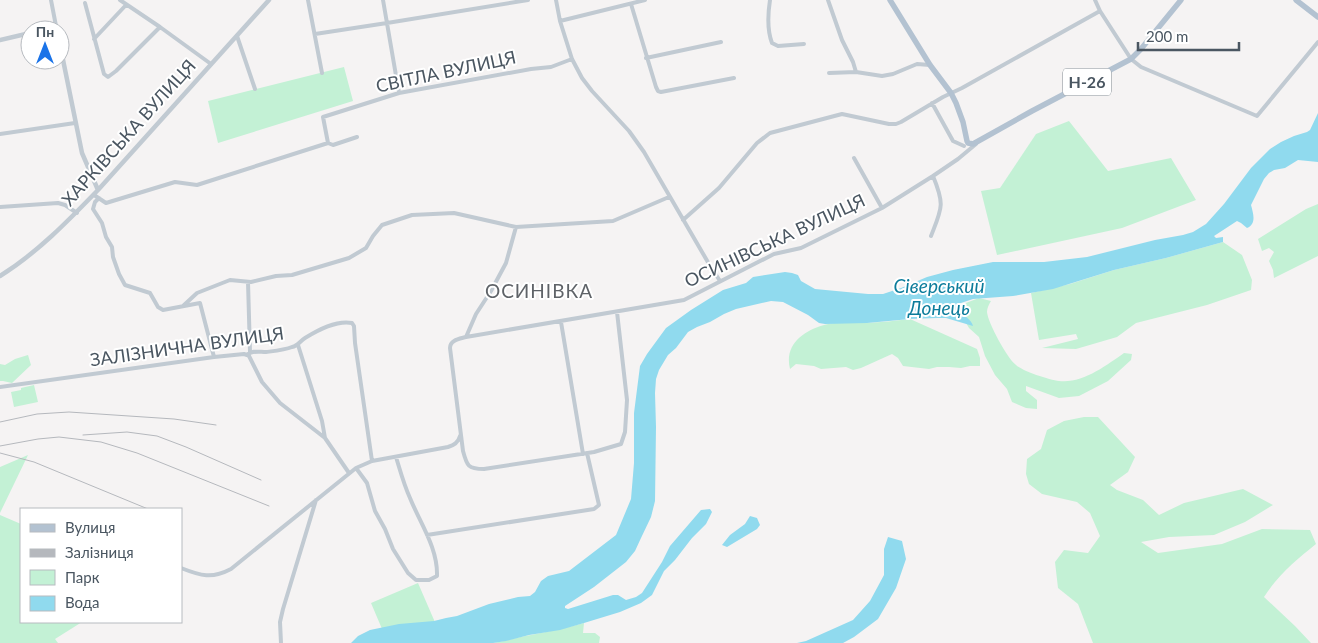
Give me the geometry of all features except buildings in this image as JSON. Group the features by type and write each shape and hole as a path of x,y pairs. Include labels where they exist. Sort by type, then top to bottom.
{"main road":[{"path":"890,0 930,64 951,93 963,122 968,143 976,144"},
{"name":"ОСИНІВСЬКА ВУЛИЦЯ","path":"976,144 1032,111 1131,59 1181,0"},
{"path":"1296,0 1318,17"}],"street":[{"path":"51,0 55,20"},
{"path":"120,0 211,64"},
{"name":"ХАРКІВСЬКА ВУЛИЦЯ","path":"0,276 37,249 94,195 269,0"},
{"path":"308,0 322,73"},
{"path":"383,0 400,93"},
{"path":"315,34 528,0"},
{"path":"556,0 560,21 572,59 582,78 629,131 644,152 720,281"},
{"path":"560,21 645,0"},
{"path":"770,0 769,31 772,43 778,46 804,44"},
{"path":"828,0 856,72"},
{"path":"1097,1 1100,11 1131,59 1141,67 1257,116 1318,42"},
{"path":"85,3 104,74 108,77 160,27"},
{"path":"631,4 646,58 658,91 734,78"},
{"path":"94,39 126,5"},
{"path":"683,220 719,188 757,143 770,133 842,114 896,124 1100,11"},
{"path":"0,40 20,35"},
{"path":"236,36 255,89"},
{"path":"646,58 721,42"},
{"name":"СВІТЛА ВУЛИЦЯ","path":"328,143 323,117 400,93 551,67 572,59"},
{"path":"829,72 856,72 882,76 893,74 916,64 930,64"},
{"path":"65,70 82,153 98,190"},
{"path":"932,103 953,141 964,146"},
{"path":"0,134 75,123"},
{"path":"94,195 106,203 175,182 197,185 328,143 333,145 357,137"},
{"path":"958,159 966,139"},
{"name":"ОСИНІВСЬКА ВУЛИЦЯ","path":"460,434 450,348 452,342 466,337 684,300 774,254 801,248 882,208 958,159 976,144"},
{"name":"ОСИНІВСЬКА ВУЛИЦЯ","path":"854,158 882,208"},
{"path":"932,236 941,205 939,190 933,176"},
{"path":"183,306 197,293 230,280 248,282 276,276 292,275 349,258 366,248 382,224 412,215 454,214 516,227 613,221 669,197"},
{"path":"99,198 95,202 93,209 102,223 106,237 112,247 113,257 119,274 125,285 150,293 158,306 163,310 200,303 214,357"},
{"path":"0,207 58,203 76,212"},
{"path":"466,337 476,314 506,263 516,227"},
{"path":"248,282 249,356 262,382 280,403 325,438 349,472"},
{"path":"460,434 468,466 477,469 585,454 620,444 625,432 627,400 617,312"},
{"name":"ЗАЛІЗНИЧНА ВУЛИЦЯ","path":"0,387 214,357 266,352 298,345 305,338 334,324 348,322 353,324 372,461"},
{"path":"427,535 594,509 599,504 599,498 585,454 561,322"},
{"path":"298,345 322,420 325,438"},
{"path":"182,568 212,576 231,569 349,472 372,461 453,445 458,442 460,434"},
{"path":"453,445 460,448 463,452"},
{"path":"356,468 367,483 375,511 386,529 393,549 408,573 416,580 429,580 437,576 436,562 427,535 409,497 396,456"},
{"path":"281,643 280,622 316,500"}],"green space":[{"path":"344,67 353,101 218,143 208,101"},
{"path":"1069,121 1108,171 1171,158 1196,200 1122,228 997,255 981,191 1000,188 1036,134"},
{"path":"1318,204 1318,256 1274,278 1269,261 1274,252 1269,248 1262,251 1258,239 1306,209"},
{"path":"1223,242 1242,255 1252,280 1251,290 1207,305 1136,323 1117,337 1076,349 1042,348 1078,339 1076,334 1039,340 1031,293"},
{"path":"979,298 991,301 987,309 988,317 1003,348 1016,365 1030,372 1059,381 1068,381 1094,373 1124,353 1132,354 1131,360 1108,381 1079,396 1059,398 1026,386 1026,391 1037,400 1037,409 1026,408 1012,402 1007,389 995,375 985,356 979,337 969,328 959,311 958,306"},
{"path":"910,319 977,349 980,366 961,368 937,367 929,369 903,366 898,358 892,354 853,370 846,367 821,369 814,366 796,364 790,369 789,360 793,346 802,335 816,328 834,323 867,323"},
{"path":"28,355 31,365 12,383 0,381 0,364 5,365 15,359"},
{"path":"34,385 38,402 14,407 11,392"},
{"path":"1084,417 1098,417 1135,457 1128,472 1110,485 1117,490 1143,500 1159,515 1184,503 1243,489 1273,505 1245,522 1214,535 1169,537 1141,542 1158,553 1222,544 1262,529 1310,530 1316,544 1281,575 1264,597 1311,643 1093,643 1078,604 1058,588 1055,562 1064,550 1088,553 1100,536 1090,513 1077,502 1042,494 1029,484 1026,474 1027,459 1041,449 1047,430 1064,421"},
{"path":"28,455 0,513 0,467"},
{"path":"0,515 20,524 20,623 80,623 55,639 58,643 0,643"},
{"path":"418,583 444,643 388,643 371,603"},
{"path":"584,623 583,633 595,633 600,637 599,643 493,643 564,628"}],"water":[{"name":"Сіверський Донець","path":"1318,113 1318,162 1298,160 1285,168 1269,173 1251,205 1254,218 1252,224 1247,228 1237,221 1214,236 1216,238 1223,237 1223,242 1114,270 1053,289 1013,296 973,299 961,303 957,309 969,319 973,326 946,318 825,324 819,323 783,302 771,301 736,309 697,327 688,332 668,355 656,379 655,501 651,517 635,551 626,562 594,587 565,606 565,608 568,609 613,595 618,595 626,600 642,593 670,546 701,510 710,509 712,512 706,524 664,571 652,595 641,603 620,612 560,630 506,641 493,643 351,643 358,636 370,630 399,624 434,621 457,616 489,604 530,596 535,592 541,581 548,576 569,571 616,535 631,499 634,463 634,413 640,366 666,328 723,290 746,283 753,277 785,272 798,275 801,281 815,289 883,294 927,277 993,262 1044,262 1087,257 1183,235 1193,232 1206,224 1224,204 1251,168 1270,149 1281,142 1310,130"},
{"path":"750,516 757,518 760,525 757,529 727,547 722,545 730,535 745,524"},
{"path":"888,537 902,541 906,559 896,588 878,619 843,643 797,643 806,641 853,620 870,601 884,575 884,549"}],"railway":[{"path":"0,422 37,414 69,412 174,419 216,425"},
{"path":"83,435 127,432 157,436 261,480"},
{"path":"0,446 59,437 101,442 137,453 269,506"},
{"path":"0,453 34,462 146,508"}],"district":[{"name":"ОСИНІВКА","path":"539,291"}]}
